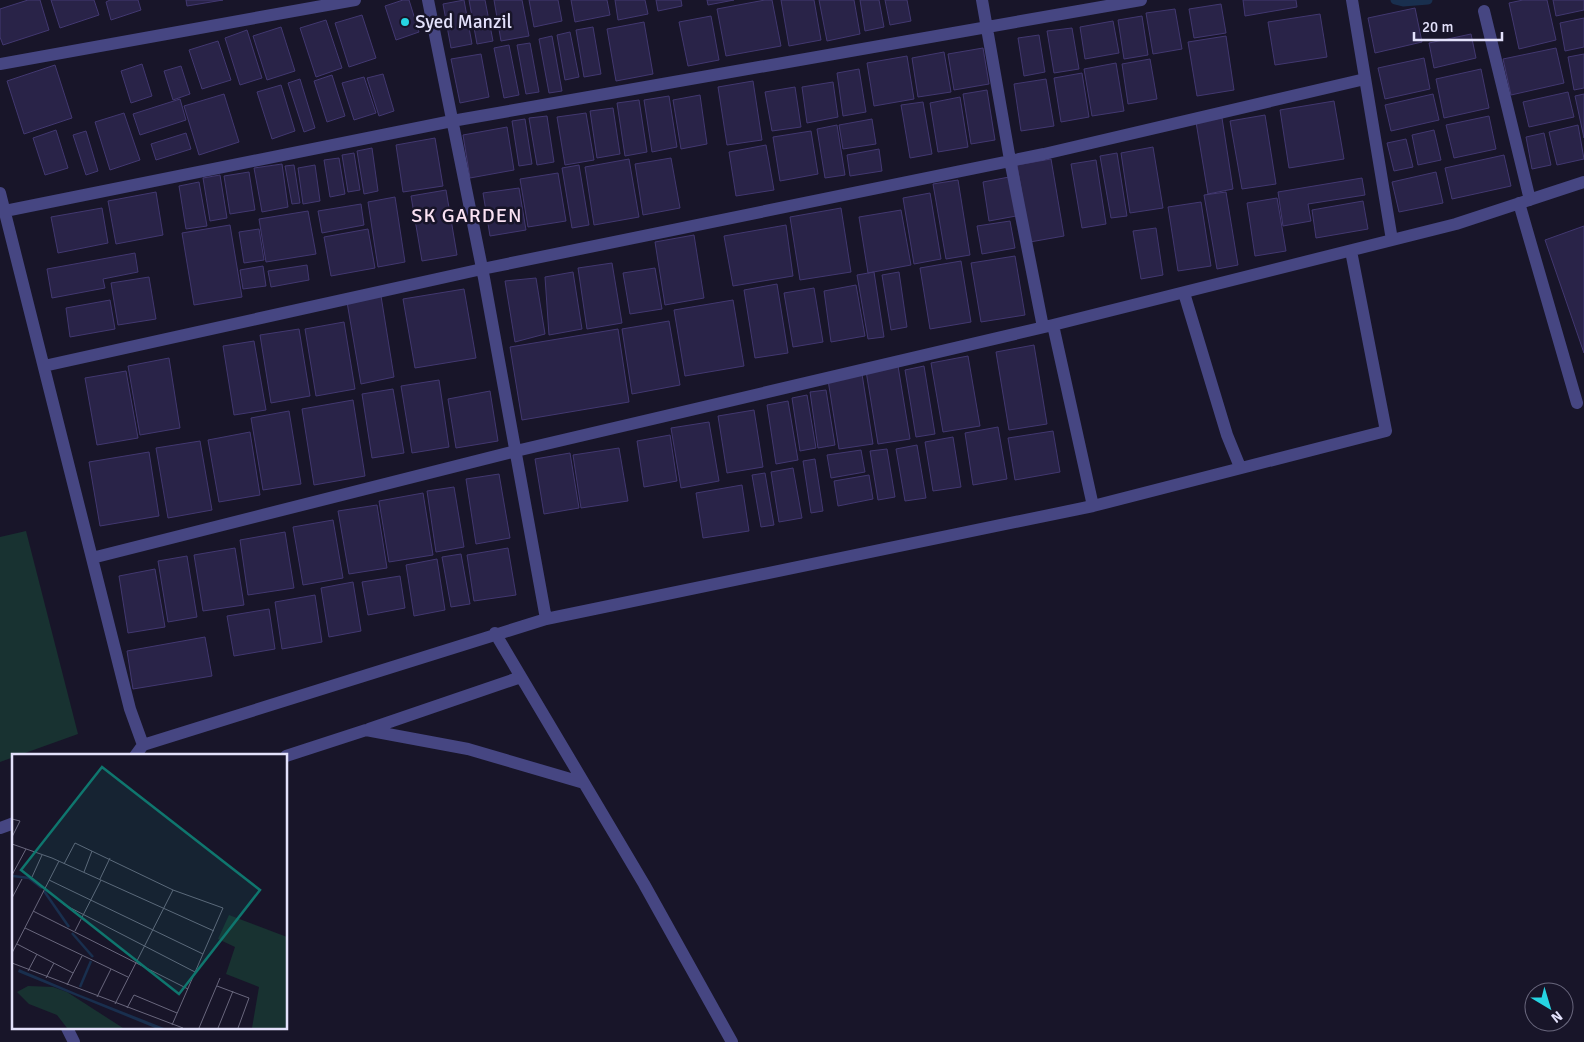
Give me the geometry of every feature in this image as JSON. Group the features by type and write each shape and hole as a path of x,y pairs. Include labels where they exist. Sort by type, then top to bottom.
{"street":[{"path":"0,64 355,0"},
{"path":"428,0 482,269 546,619"},
{"path":"982,0 1010,160 1048,326 1093,506"},
{"path":"5,211 452,121 1141,0"},
{"path":"1352,0 1392,240"},
{"path":"1484,10 1525,201 1576,403"},
{"path":"44,366 482,269 1010,160 1365,79"},
{"path":"92,558 516,451 1048,326 1351,251 1456,224 1584,182"},
{"path":"0,193 139,751 495,633 546,619 1093,506 1386,431 1351,251"},
{"path":"1184,293 1227,435 1240,467"},
{"path":"495,633 644,884 732,1042"},
{"path":"288,755 521,677"},
{"path":"366,730 468,749 584,783"},
{"path":"0,828 12,824"},
{"path":"68,1030 74,1042"}],"green space":[{"path":"26,531 78,734 22,754 12,754 12,758 0,762 0,537"}],"building":[{"path":"28,0 40,0 49,30 3,45 0,37 0,9"},
{"path":"51,0 94,0 99,15 60,28"},
{"path":"110,0 138,0 141,10 111,20 106,2"},
{"path":"186,0 223,0 187,6"},
{"path":"409,0 419,32 396,40 385,6"},
{"path":"464,0 472,44 451,48 443,4"},
{"path":"469,0 485,0 493,41 477,44"},
{"path":"494,0 522,0 529,36 501,41"},
{"path":"529,0 558,0 562,21 534,27"},
{"path":"571,0 607,0 610,15 575,22"},
{"path":"615,0 645,0 648,14 618,20"},
{"path":"656,0 681,0 682,6 658,11"},
{"path":"707,0 734,0 708,5"},
{"path":"772,0 781,46 726,56 717,9"},
{"path":"781,0 814,0 821,40 789,46"},
{"path":"819,0 854,0 860,34 827,41"},
{"path":"860,0 879,0 884,27 865,31"},
{"path":"885,0 907,0 911,21 890,25"},
{"path":"1243,0 1296,0 1297,7 1245,16"},
{"path":"1523,0 1547,0 1556,40 1519,49 1509,3"},
{"path":"1553,0 1584,0 1584,10 1556,16"},
{"path":"1221,4 1226,33 1194,38 1189,9"},
{"path":"1415,8 1422,42 1375,53 1368,18"},
{"path":"1175,9 1182,49 1153,54 1146,13"},
{"path":"1320,14 1327,57 1275,65 1268,22"},
{"path":"362,15 376,58 349,67 335,23"},
{"path":"711,16 719,60 688,66 679,22"},
{"path":"1142,16 1148,55 1124,59 1118,20"},
{"path":"1584,18 1584,47 1565,51 1560,23"},
{"path":"326,20 342,68 316,77 300,28"},
{"path":"1113,21 1119,53 1085,59 1080,27"},
{"path":"644,22 653,74 616,81 607,29"},
{"path":"281,27 295,71 267,80 253,36"},
{"path":"593,27 601,74 584,77 576,30"},
{"path":"1072,28 1079,69 1054,73 1047,31"},
{"path":"247,30 262,78 240,85 225,38"},
{"path":"570,32 579,77 565,80 557,35"},
{"path":"1471,34 1476,58 1434,68 1429,43"},
{"path":"1039,35 1045,72 1024,76 1018,38"},
{"path":"552,36 562,91 549,93 539,39"},
{"path":"1226,36 1234,90 1197,96 1188,42"},
{"path":"218,41 231,80 202,89 189,50"},
{"path":"530,43 539,92 526,94 517,45"},
{"path":"509,45 519,95 504,98 494,48"},
{"path":"983,48 989,84 954,90 948,54"},
{"path":"1556,48 1564,83 1511,95 1503,59"},
{"path":"944,52 951,92 918,97 912,58"},
{"path":"481,54 489,97 460,103 451,59"},
{"path":"1584,54 1584,88 1574,90 1568,57"},
{"path":"907,56 914,99 874,106 867,63"},
{"path":"1424,58 1430,89 1385,99 1378,68"},
{"path":"1150,59 1157,99 1128,104 1122,64"},
{"path":"1116,63 1124,111 1092,116 1084,69"},
{"path":"142,64 152,96 131,103 121,71"},
{"path":"55,65 72,118 24,134 7,81"},
{"path":"181,66 190,94 173,100 164,71"},
{"path":"859,69 866,112 843,116 837,73"},
{"path":"1481,69 1489,108 1444,118 1436,79"},
{"path":"1082,73 1089,117 1061,122 1054,78"},
{"path":"383,74 394,111 379,116 367,78"},
{"path":"332,75 345,116 327,122 314,81"},
{"path":"364,77 376,113 354,120 342,83"},
{"path":"300,79 315,128 304,132 288,83"},
{"path":"1046,79 1054,126 1021,131 1014,84"},
{"path":"753,81 762,140 727,145 718,87"},
{"path":"833,82 838,117 807,123 802,87"},
{"path":"281,85 295,131 272,139 257,92"},
{"path":"795,87 801,127 772,131 765,92"},
{"path":"987,90 995,140 971,144 963,94"},
{"path":"1568,92 1574,117 1529,127 1523,102"},
{"path":"224,94 239,142 199,155 184,106"},
{"path":"1433,94 1439,120 1391,131 1385,105"},
{"path":"1584,94 1584,138 1575,96"},
{"path":"700,95 707,144 681,149 673,100"},
{"path":"669,96 677,147 652,152 644,100"},
{"path":"960,97 968,147 938,152 930,103"},
{"path":"180,99 186,120 140,135 133,114"},
{"path":"639,100 647,152 625,156 617,103"},
{"path":"1334,101 1344,159 1289,168 1280,110"},
{"path":"923,102 932,154 910,158 901,105"},
{"path":"613,108 620,154 597,158 590,111"},
{"path":"124,113 140,160 110,170 95,122"},
{"path":"586,113 594,160 565,165 557,117"},
{"path":"1265,115 1276,184 1242,189 1230,121"},
{"path":"547,116 554,162 537,165 529,118"},
{"path":"1489,116 1496,149 1454,158 1446,125"},
{"path":"1222,118 1233,189 1208,194 1196,122"},
{"path":"525,119 532,164 519,166 512,121"},
{"path":"872,119 876,144 843,149 839,125"},
{"path":"837,125 845,175 825,178 817,129"},
{"path":"1578,125 1584,159 1557,165 1549,132"},
{"path":"507,127 514,170 470,178 463,135"},
{"path":"56,130 68,168 45,175 33,138"},
{"path":"1434,130 1441,160 1418,165 1412,135"},
{"path":"86,131 98,171 86,175 73,135"},
{"path":"811,131 818,174 780,181 773,137"},
{"path":"186,133 191,149 156,160 151,144"},
{"path":"1544,133 1551,165 1532,169 1526,137"},
{"path":"435,138 443,186 403,192 396,145"},
{"path":"1406,139 1413,167 1394,171 1387,143"},
{"path":"766,145 774,190 736,196 729,152"},
{"path":"1153,147 1163,208 1130,213 1121,153"},
{"path":"372,148 378,191 364,194 357,151"},
{"path":"879,149 882,171 850,176 847,155"},
{"path":"354,153 360,190 348,192 342,155"},
{"path":"1117,153 1127,216 1111,218 1100,156"},
{"path":"1504,155 1511,186 1452,199 1445,168"},
{"path":"339,158 345,194 330,197 324,160"},
{"path":"671,158 680,208 643,215 635,164"},
{"path":"629,159 639,217 594,225 585,167"},
{"path":"1051,159 1064,236 1030,242 1017,165"},
{"path":"1096,160 1106,224 1082,228 1071,164"},
{"path":"282,164 288,207 262,212 254,168"},
{"path":"294,165 300,203 292,204 285,166"},
{"path":"315,165 320,201 303,204 298,168"},
{"path":"579,165 589,225 572,228 562,168"},
{"path":"249,172 255,210 230,214 224,176"},
{"path":"1436,172 1443,203 1399,212 1392,182"},
{"path":"558,173 566,221 528,227 520,179"},
{"path":"220,175 227,218 210,221 203,178"},
{"path":"1009,177 1016,216 989,221 983,182"},
{"path":"1362,178 1365,195 1308,204 1311,221 1283,226 1278,192"},
{"path":"958,180 970,255 946,259 933,184"},
{"path":"199,182 207,226 186,229 179,186"},
{"path":"519,188 526,230 490,236 483,193"},
{"path":"446,190 457,255 422,261 411,196"},
{"path":"156,192 163,235 116,244 108,201"},
{"path":"1226,192 1238,265 1217,269 1204,195"},
{"path":"930,193 941,259 914,264 903,198"},
{"path":"395,197 405,262 378,267 368,202"},
{"path":"1277,198 1286,251 1255,256 1247,203"},
{"path":"1363,201 1368,229 1316,238 1312,210"},
{"path":"1201,202 1211,266 1178,271 1168,207"},
{"path":"361,204 364,225 322,233 318,211"},
{"path":"102,208 108,243 58,253 51,217"},
{"path":"841,208 851,272 800,280 790,217"},
{"path":"901,210 911,265 868,273 859,217"},
{"path":"308,211 316,254 266,262 259,219"},
{"path":"1010,221 1015,248 982,254 977,226"},
{"path":"230,225 242,297 194,305 182,233"},
{"path":"786,225 793,276 733,286 724,236"},
{"path":"1584,226 1584,353 1545,240"},
{"path":"1156,228 1163,275 1141,279 1133,231"},
{"path":"259,229 264,260 244,263 239,232"},
{"path":"368,229 375,268 331,276 324,237"},
{"path":"694,235 704,298 665,305 655,242"},
{"path":"135,253 138,272 103,279 105,288 52,298 47,269"},
{"path":"1015,256 1025,315 981,322 971,263"},
{"path":"961,261 971,322 930,329 920,268"},
{"path":"612,263 622,323 587,329 578,268"},
{"path":"307,265 309,280 271,287 268,271"},
{"path":"263,266 266,286 243,289 240,270"},
{"path":"655,268 662,309 630,314 623,273"},
{"path":"573,272 582,329 549,335 545,277"},
{"path":"874,272 884,337 868,339 857,275"},
{"path":"899,272 907,327 891,330 882,275"},
{"path":"149,277 156,319 118,325 111,283"},
{"path":"536,278 545,334 515,342 505,281"},
{"path":"777,284 788,353 755,358 744,290"},
{"path":"856,285 865,336 831,342 824,291"},
{"path":"814,288 823,342 793,347 784,293"},
{"path":"464,289 476,358 415,368 403,299"},
{"path":"381,296 394,377 361,384 347,302"},
{"path":"110,300 115,329 70,337 66,308"},
{"path":"733,300 744,366 685,376 674,310"},
{"path":"669,321 680,385 632,394 622,329"},
{"path":"344,322 355,389 316,396 305,329"},
{"path":"299,329 310,396 271,403 260,335"},
{"path":"618,329 629,402 522,420 510,347"},
{"path":"254,341 266,410 234,415 223,346"},
{"path":"1034,345 1047,424 1009,430 996,352"},
{"path":"968,356 980,426 943,432 931,363"},
{"path":"169,358 180,428 140,435 128,366"},
{"path":"898,366 910,439 878,444 866,371"},
{"path":"924,366 935,434 916,437 905,370"},
{"path":"126,371 138,438 97,445 85,378"},
{"path":"862,374 873,444 839,449 828,380"},
{"path":"439,380 449,447 412,453 401,386"},
{"path":"393,389 404,453 372,458 362,394"},
{"path":"826,390 835,445 818,448 810,392"},
{"path":"490,391 498,441 456,448 448,399"},
{"path":"807,395 816,448 800,451 792,398"},
{"path":"353,400 365,476 314,485 302,409"},
{"path":"788,401 798,460 776,464 767,405"},
{"path":"754,410 763,467 727,473 718,416"},
{"path":"289,411 301,484 263,490 251,418"},
{"path":"709,422 719,481 681,488 671,428"},
{"path":"998,427 1007,479 973,485 965,433"},
{"path":"1053,431 1060,472 1015,480 1008,438"},
{"path":"250,432 260,495 219,502 208,440"},
{"path":"670,435 677,481 644,487 637,441"},
{"path":"953,437 961,487 933,491 925,442"},
{"path":"200,441 212,510 168,518 156,448"},
{"path":"917,445 926,498 905,501 896,449"},
{"path":"619,448 628,501 581,508 573,455"},
{"path":"887,449 895,497 878,500 870,451"},
{"path":"861,450 865,472 831,478 827,455"},
{"path":"149,452 159,516 100,526 89,462"},
{"path":"570,453 579,508 544,514 535,459"},
{"path":"815,459 823,511 811,513 803,461"},
{"path":"793,468 802,518 779,522 771,472"},
{"path":"765,473 774,525 761,527 752,475"},
{"path":"499,474 510,538 476,544 466,479"},
{"path":"869,475 873,499 838,506 834,481"},
{"path":"742,485 749,531 703,538 696,493"},
{"path":"454,487 464,547 436,552 427,491"},
{"path":"423,493 433,555 389,562 379,501"},
{"path":"377,505 387,568 349,574 338,511"},
{"path":"333,520 343,578 303,585 293,527"},
{"path":"285,532 294,588 248,595 240,540"},
{"path":"235,548 244,605 203,611 194,555"},
{"path":"508,548 516,595 474,601 467,555"},
{"path":"461,554 470,604 451,607 442,557"},
{"path":"187,556 197,617 168,622 158,561"},
{"path":"437,559 445,610 414,616 406,565"},
{"path":"155,569 165,627 128,633 119,576"},
{"path":"400,576 405,608 368,615 362,582"},
{"path":"353,582 361,631 329,637 321,588"},
{"path":"315,595 322,642 282,649 275,602"},
{"path":"269,609 275,649 234,656 227,616"},
{"path":"205,637 212,676 133,689 127,651"}],"waterway":[{"path":"1395,0 1403,2 1428,0"}],"place":[{"name":"Syed Manzil","path":"405,22"}],"district":[{"name":"SK GARDEN","path":"467,215"}]}
